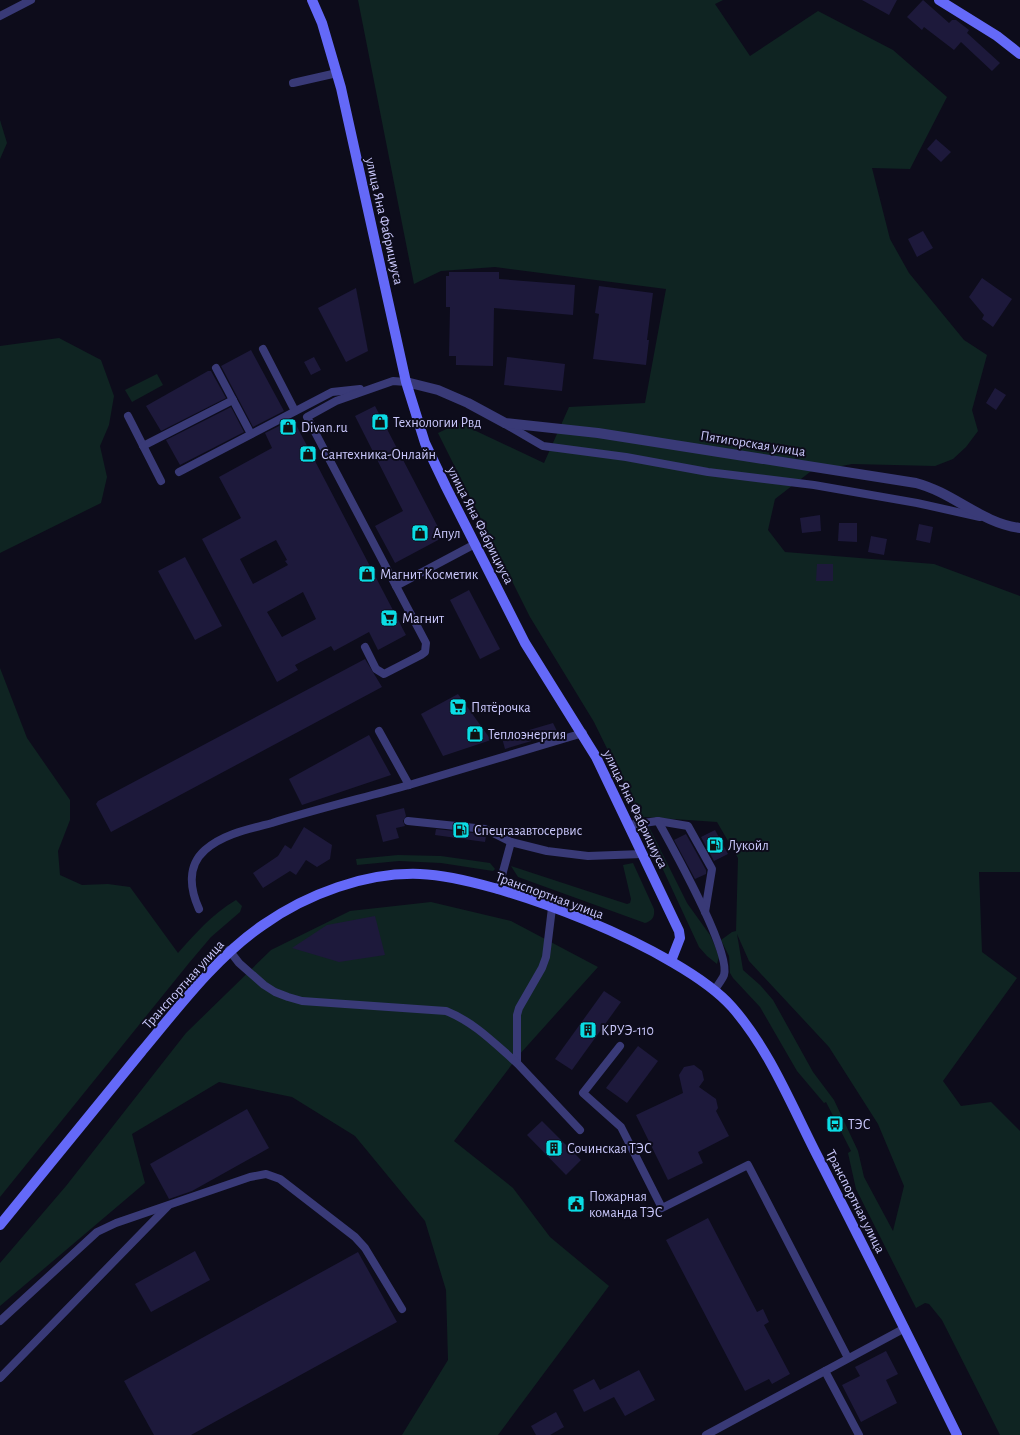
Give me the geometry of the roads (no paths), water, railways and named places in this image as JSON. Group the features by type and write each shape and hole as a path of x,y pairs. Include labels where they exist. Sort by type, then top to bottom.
{"main road":[{"name":"улица Яна Фабрициуса","path":"312,0 322,23 337,73 406,382 425,443 525,643 583,733 679,931 680,938 671,961"},
{"path":"939,0 997,36 1020,54"},
{"name":"Транспортная улица","path":"0,1225 162,1027 229,950 263,924 299,903 326,891 358,882 388,876 420,874 461,879 552,908 634,942 671,961 730,1004 747,1025 781,1082 905,1328 957,1435"}],"street":[{"name":"Пятигорская улица","path":"406,382 438,390 468,403 505,424 598,433 916,483 939,490 988,519 1001,524 1020,528"}],"lane":[{"path":"0,16 31,0"},
{"path":"293,83 337,73"},
{"path":"262,349 295,411"},
{"path":"216,368 251,434"},
{"path":"365,647 376,669 384,674 424,652 426,643 307,417 336,401 393,381 406,382"},
{"path":"178,472 332,392 373,388"},
{"path":"143,446 233,400"},
{"path":"128,416 161,481"},
{"name":"Пятигорская улица","path":"505,424 543,446 626,457 708,472 814,485 938,507 988,519"},
{"path":"396,586 475,544"},
{"path":"379,731 409,785"},
{"path":"199,908 194,898 192,872 197,860 205,850 220,840 239,832 409,785 583,733"},
{"path":"408,821 485,829 511,842 547,851 588,856 642,854"},
{"path":"658,821 692,884 723,955 724,974 714,991"},
{"path":"628,825 658,821 688,826 712,869 705,913"},
{"path":"498,890 511,842"},
{"path":"517,1063 517,1015 519,1008 542,968 546,957 552,908"},
{"path":"229,950 239,963 275,992 302,1001 430,1009 446,1011 461,1017 517,1063 580,1130"},
{"path":"620,1046 582,1093 622,1127 662,1208 748,1165 848,1358"},
{"path":"0,1321 96,1232 116,1223 170,1204 250,1177 266,1174 280,1178 355,1237 365,1248 402,1309"},
{"path":"0,1378 170,1204"},
{"path":"706,1435 905,1328"},
{"path":"825,1371 859,1435"}],"place":[{"name":"Технологии Рвд","path":"380,422"},
{"name":"Divan.ru","path":"288,427"},
{"name":"Сантехника-Онлайн","path":"308,454"},
{"name":"Апул","path":"420,533"},
{"name":"Магнит Косметик","path":"367,574"},
{"name":"Магнит","path":"389,618"},
{"name":"Пятёрочка","path":"458,707"},
{"name":"Теплоэнергия","path":"475,734"},
{"name":"Спецгазавтосервис","path":"461,830"},
{"name":"Лукойл","path":"715,845"},
{"name":"КРУЭ-110","path":"588,1030"},
{"name":"ТЭС","path":"835,1124"},
{"name":"Сочинская ТЭС","path":"554,1148"},
{"name":"Пожарная команда ТЭС","path":"576,1204"}]}
